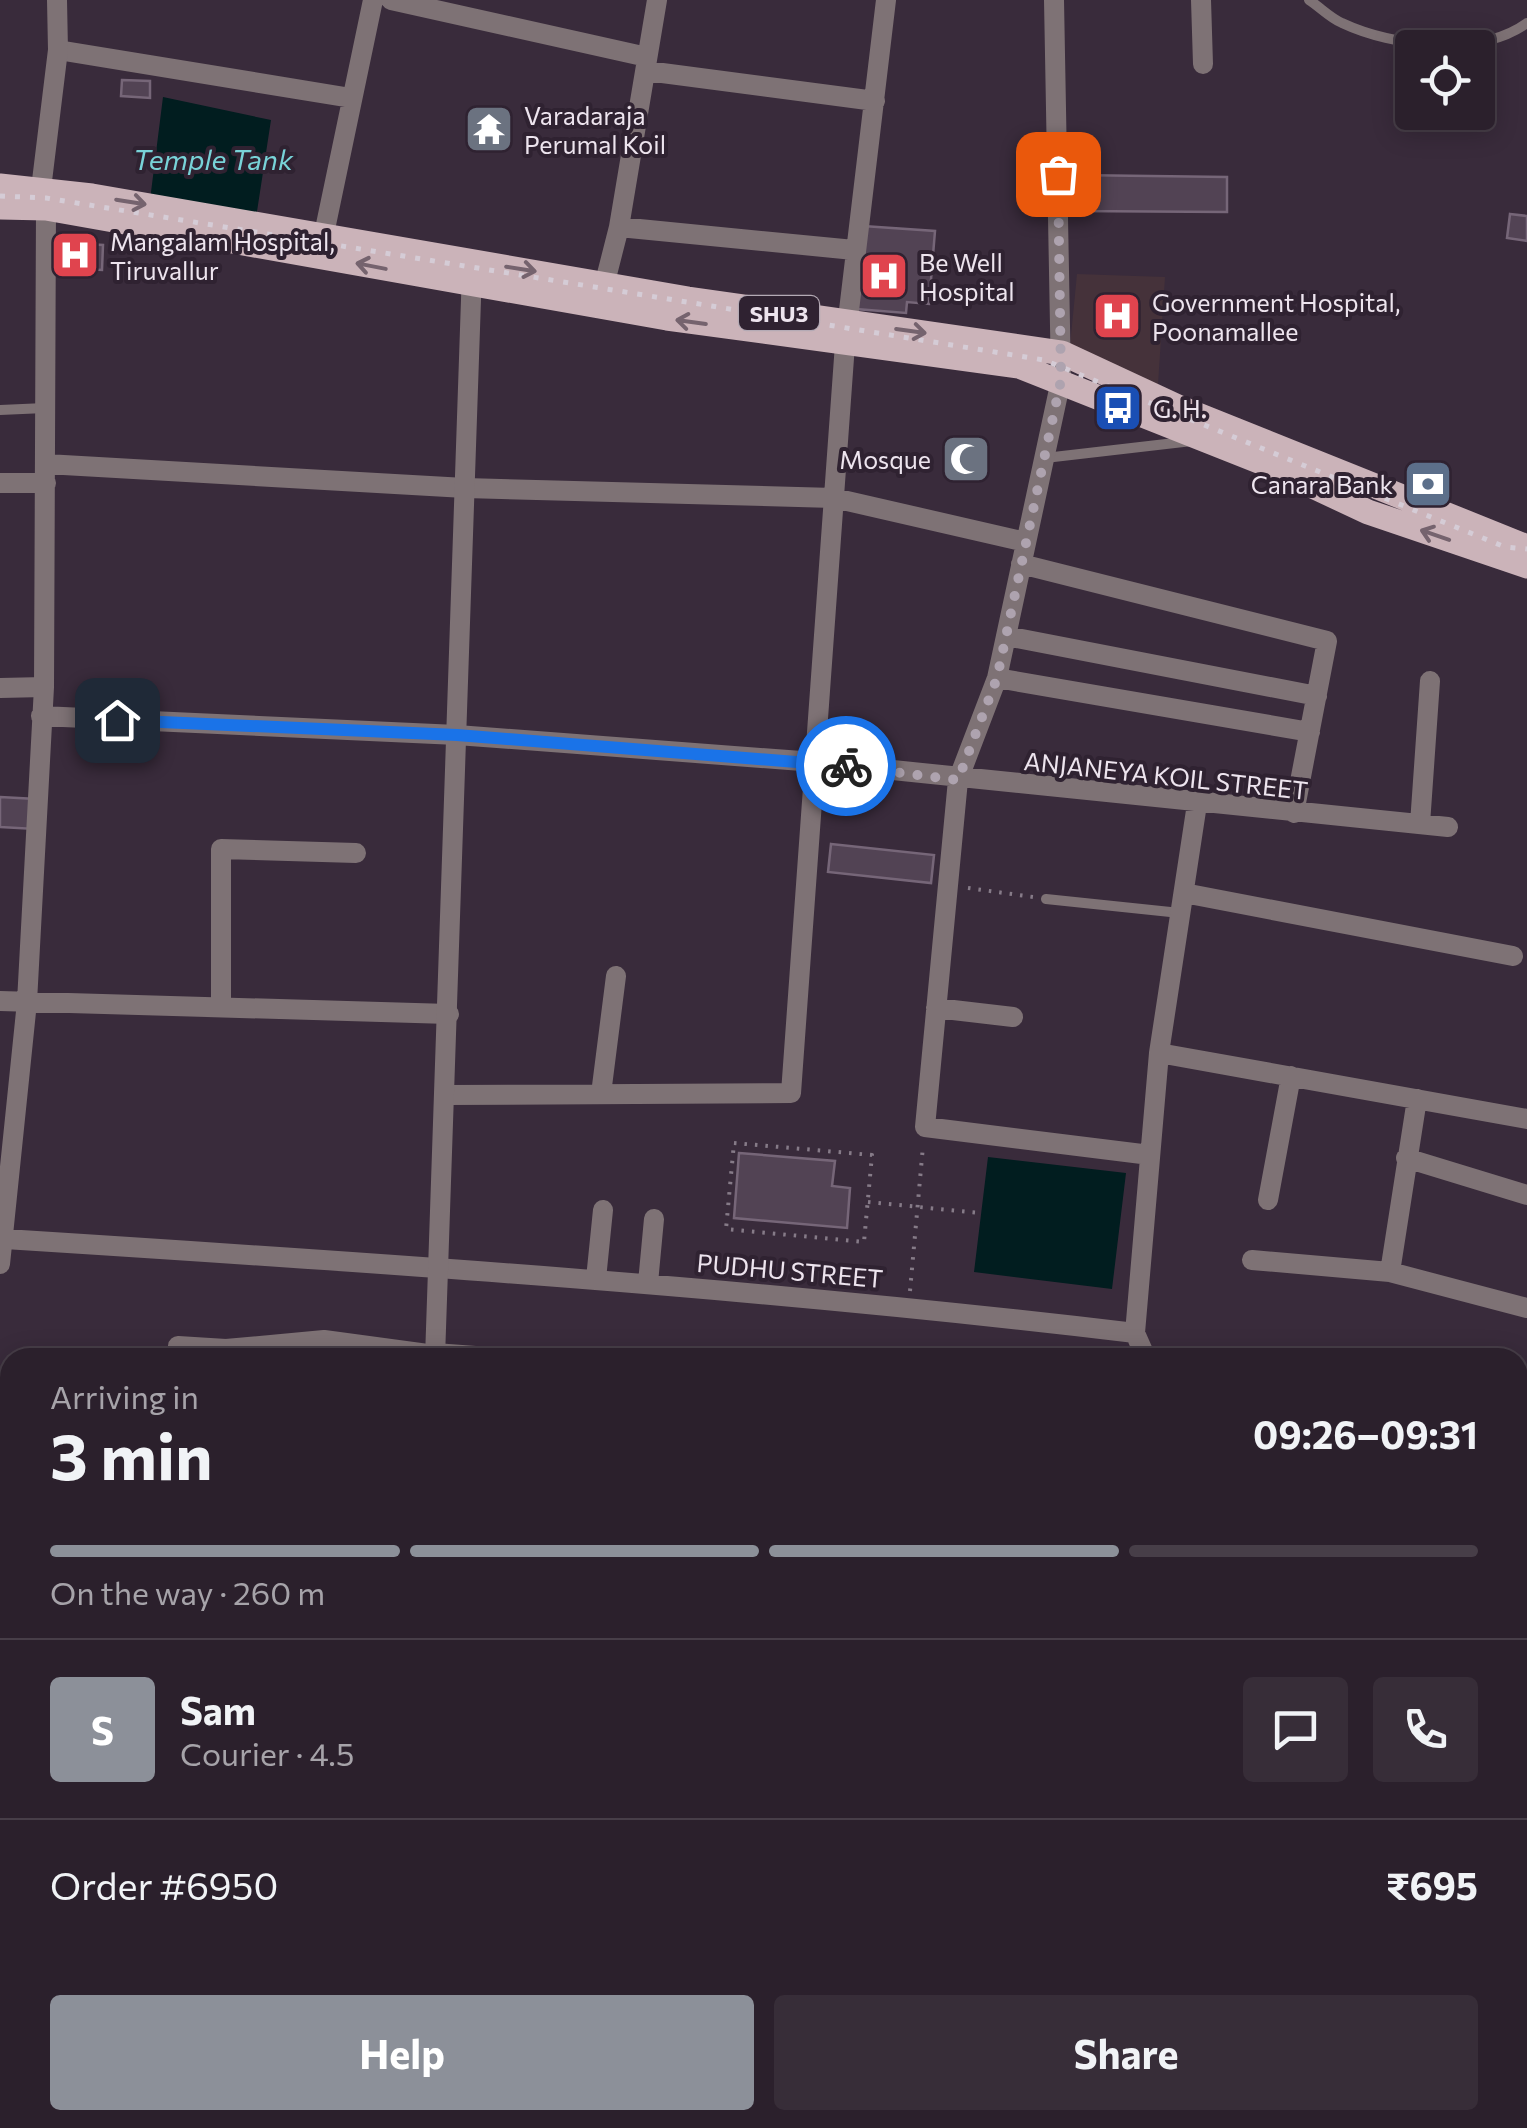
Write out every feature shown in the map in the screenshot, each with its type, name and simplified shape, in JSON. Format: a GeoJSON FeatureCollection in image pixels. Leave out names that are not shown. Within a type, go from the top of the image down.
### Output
{"type":"FeatureCollection","features":[{"type":"Feature","properties":{"kind":"main road","name":"SHU3"},"geometry":{"type":"LineString","coordinates":[[0,186],[44,198],[472,273],[847,333],[1062,352],[1195,414],[1527,547]]}},
{"type":"Feature","properties":{"kind":"main road","name":"SHU3"},"geometry":{"type":"LineString","coordinates":[[0,207],[44,198],[324,234],[472,273],[605,282],[1019,366],[1266,464],[1368,512],[1527,565]]}},
{"type":"Feature","properties":{"kind":"street"},"geometry":{"type":"LineString","coordinates":[[0,1264],[27,1002],[44,687],[44,198],[58,50],[57,0]]}},
{"type":"Feature","properties":{"kind":"street"},"geometry":{"type":"LineString","coordinates":[[324,234],[373,0]]}},
{"type":"Feature","properties":{"kind":"street"},"geometry":{"type":"LineString","coordinates":[[391,0],[647,64],[875,101]]}},
{"type":"Feature","properties":{"kind":"street"},"geometry":{"type":"LineString","coordinates":[[605,282],[619,227],[656,0]]}},
{"type":"Feature","properties":{"kind":"street"},"geometry":{"type":"LineString","coordinates":[[446,1095],[791,1093],[854,250],[886,0]]}},
{"type":"Feature","properties":{"kind":"street"},"geometry":{"type":"LineString","coordinates":[[1054,0],[1061,380],[997,678],[958,780],[925,1127],[1150,1155]]}},
{"type":"Feature","properties":{"kind":"street"},"geometry":{"type":"LineString","coordinates":[[1200,0],[1203,64]]}},
{"type":"Feature","properties":{"kind":"street"},"geometry":{"type":"LineString","coordinates":[[58,50],[351,98]]}},
{"type":"Feature","properties":{"kind":"street"},"geometry":{"type":"LineString","coordinates":[[619,227],[854,250]]}},
{"type":"Feature","properties":{"kind":"street"},"geometry":{"type":"LineString","coordinates":[[435,1348],[472,273]]}},
{"type":"Feature","properties":{"kind":"street"},"geometry":{"type":"LineString","coordinates":[[0,483],[46,473],[834,498],[1026,542]]}},
{"type":"Feature","properties":{"kind":"street"},"geometry":{"type":"LineString","coordinates":[[1021,564],[1327,641],[1294,813]]}},
{"type":"Feature","properties":{"kind":"street"},"geometry":{"type":"LineString","coordinates":[[1006,636],[1317,696]]}},
{"type":"Feature","properties":{"kind":"street"},"geometry":{"type":"LineString","coordinates":[[997,678],[1310,732]]}},
{"type":"Feature","properties":{"kind":"street"},"geometry":{"type":"LineString","coordinates":[[1420,824],[1430,682]]}},
{"type":"Feature","properties":{"kind":"street"},"geometry":{"type":"LineString","coordinates":[[0,688],[44,687]]}},
{"type":"Feature","properties":{"kind":"street","name":"ANJANEYA KOIL STREET"},"geometry":{"type":"LineString","coordinates":[[41,716],[457,735],[815,762],[958,780],[1448,827]]}},
{"type":"Feature","properties":{"kind":"street"},"geometry":{"type":"LineString","coordinates":[[1141,1348],[1134,1333],[1158,1052],[1197,804]]}},
{"type":"Feature","properties":{"kind":"street"},"geometry":{"type":"LineString","coordinates":[[221,1008],[221,848],[356,853]]}},
{"type":"Feature","properties":{"kind":"street"},"geometry":{"type":"LineString","coordinates":[[1182,903],[1513,956]]}},
{"type":"Feature","properties":{"kind":"street"},"geometry":{"type":"LineString","coordinates":[[601,1094],[616,976]]}},
{"type":"Feature","properties":{"kind":"street"},"geometry":{"type":"LineString","coordinates":[[0,1001],[448,1014]]}},
{"type":"Feature","properties":{"kind":"street"},"geometry":{"type":"LineString","coordinates":[[936,1008],[1013,1017]]}},
{"type":"Feature","properties":{"kind":"street"},"geometry":{"type":"LineString","coordinates":[[1158,1052],[1527,1120]]}},
{"type":"Feature","properties":{"kind":"street"},"geometry":{"type":"LineString","coordinates":[[1268,1200],[1290,1076]]}},
{"type":"Feature","properties":{"kind":"street"},"geometry":{"type":"LineString","coordinates":[[1390,1272],[1417,1099]]}},
{"type":"Feature","properties":{"kind":"street"},"geometry":{"type":"LineString","coordinates":[[1406,1158],[1527,1195]]}},
{"type":"Feature","properties":{"kind":"street"},"geometry":{"type":"LineString","coordinates":[[596,1279],[603,1210]]}},
{"type":"Feature","properties":{"kind":"street"},"geometry":{"type":"LineString","coordinates":[[648,1283],[654,1220]]}},
{"type":"Feature","properties":{"kind":"street","name":"PUDHU STREET"},"geometry":{"type":"LineString","coordinates":[[5,1239],[648,1283],[910,1306],[1134,1333]]}},
{"type":"Feature","properties":{"kind":"street"},"geometry":{"type":"LineString","coordinates":[[1252,1260],[1390,1272],[1527,1308]]}},
{"type":"Feature","properties":{"kind":"street"},"geometry":{"type":"LineString","coordinates":[[237,1348],[324,1340],[387,1348]]}},
{"type":"Feature","properties":{"kind":"street"},"geometry":{"type":"LineString","coordinates":[[178,1346],[210,1348]]}},
{"type":"Feature","properties":{"kind":"lane"},"geometry":{"type":"LineString","coordinates":[[1310,0],[1340,23],[1393,38],[1486,42],[1512,34],[1527,23]]}},
{"type":"Feature","properties":{"kind":"lane"},"geometry":{"type":"LineString","coordinates":[[0,410],[46,408]]}},
{"type":"Feature","properties":{"kind":"lane"},"geometry":{"type":"LineString","coordinates":[[1044,458],[1204,440]]}},
{"type":"Feature","properties":{"kind":"lane"},"geometry":{"type":"LineString","coordinates":[[1046,899],[1182,903]]}},
{"type":"Feature","properties":{"kind":"path"},"geometry":{"type":"LineString","coordinates":[[948,886],[1046,899]]}},
{"type":"Feature","properties":{"kind":"path"},"geometry":{"type":"LineString","coordinates":[[912,1270],[925,1127]]}},
{"type":"Feature","properties":{"kind":"path"},"geometry":{"type":"LineString","coordinates":[[734,1143],[872,1155],[868,1202],[864,1242],[726,1229],[734,1143]]}},
{"type":"Feature","properties":{"kind":"path"},"geometry":{"type":"LineString","coordinates":[[868,1202],[980,1213]]}},
{"type":"Feature","properties":{"kind":"shaded area","name":"Government Hospital, Poonamallee"},"geometry":{"type":"Polygon","coordinates":[[[1077,274],[1165,277],[1157,400],[1069,356],[1077,274]]]}},
{"type":"Feature","properties":{"kind":"water","name":"Temple Tank"},"geometry":{"type":"Polygon","coordinates":[[[163,97],[271,120],[256,218],[150,200],[163,97]]]}},
{"type":"Feature","properties":{"kind":"water"},"geometry":{"type":"Polygon","coordinates":[[[988,1157],[1126,1173],[1112,1289],[974,1272],[988,1157]]]}},
{"type":"Feature","properties":{"kind":"building"},"geometry":{"type":"Polygon","coordinates":[[[122,80],[150,81],[150,98],[121,96],[122,80]]]}},
{"type":"Feature","properties":{"kind":"building"},"geometry":{"type":"Polygon","coordinates":[[[1073,175],[1227,177],[1227,212],[1073,211],[1073,175]]]}},
{"type":"Feature","properties":{"kind":"building"},"geometry":{"type":"Polygon","coordinates":[[[1510,214],[1527,216],[1527,241],[1507,238],[1510,214]]]}},
{"type":"Feature","properties":{"kind":"building"},"geometry":{"type":"Polygon","coordinates":[[[863,226],[935,231],[929,304],[907,302],[906,313],[856,309],[863,226]]]}},
{"type":"Feature","properties":{"kind":"building"},"geometry":{"type":"Polygon","coordinates":[[[47,242],[103,245],[102,270],[46,267],[47,242]]]}},
{"type":"Feature","properties":{"kind":"building"},"geometry":{"type":"Polygon","coordinates":[[[0,797],[36,799],[35,829],[0,827],[0,797]]]}},
{"type":"Feature","properties":{"kind":"building"},"geometry":{"type":"Polygon","coordinates":[[[831,844],[934,855],[931,883],[828,872],[831,844]]]}},
{"type":"Feature","properties":{"kind":"building"},"geometry":{"type":"Polygon","coordinates":[[[739,1153],[835,1161],[832,1186],[850,1188],[847,1228],[734,1218],[739,1153]]]}},
{"type":"Feature","properties":{"kind":"railway"},"geometry":{"type":"LineString","coordinates":[[0,196],[46,198],[1044,360],[1505,547],[1527,549]]}},
{"type":"Feature","properties":{"kind":"way so far"},"geometry":{"type":"LineString","coordinates":[[846,766],[958,780],[997,678],[1061,380],[1058,174]]}},
{"type":"Feature","properties":{"kind":"place","name":"Varadaraja Perumal Koil"},"geometry":{"type":"Point","coordinates":[489,129]}},
{"type":"Feature","properties":{"kind":"place","name":"Mangalam Hospital, Tiruvallur"},"geometry":{"type":"Point","coordinates":[75,255]}},
{"type":"Feature","properties":{"kind":"place","name":"Be Well Hospital"},"geometry":{"type":"Point","coordinates":[884,276]}},
{"type":"Feature","properties":{"kind":"place","name":"Government Hospital, Poonamallee"},"geometry":{"type":"Point","coordinates":[1117,316]}},
{"type":"Feature","properties":{"kind":"place","name":"G. H."},"geometry":{"type":"Point","coordinates":[1118,408]}},
{"type":"Feature","properties":{"kind":"place","name":"Mosque"},"geometry":{"type":"Point","coordinates":[966,459]}},
{"type":"Feature","properties":{"kind":"place","name":"Canara Bank"},"geometry":{"type":"Point","coordinates":[1428,484]}},
{"type":"Feature","properties":{"kind":"route"},"geometry":{"type":"LineString","coordinates":[[117,720],[457,735],[846,766]]}}]}
